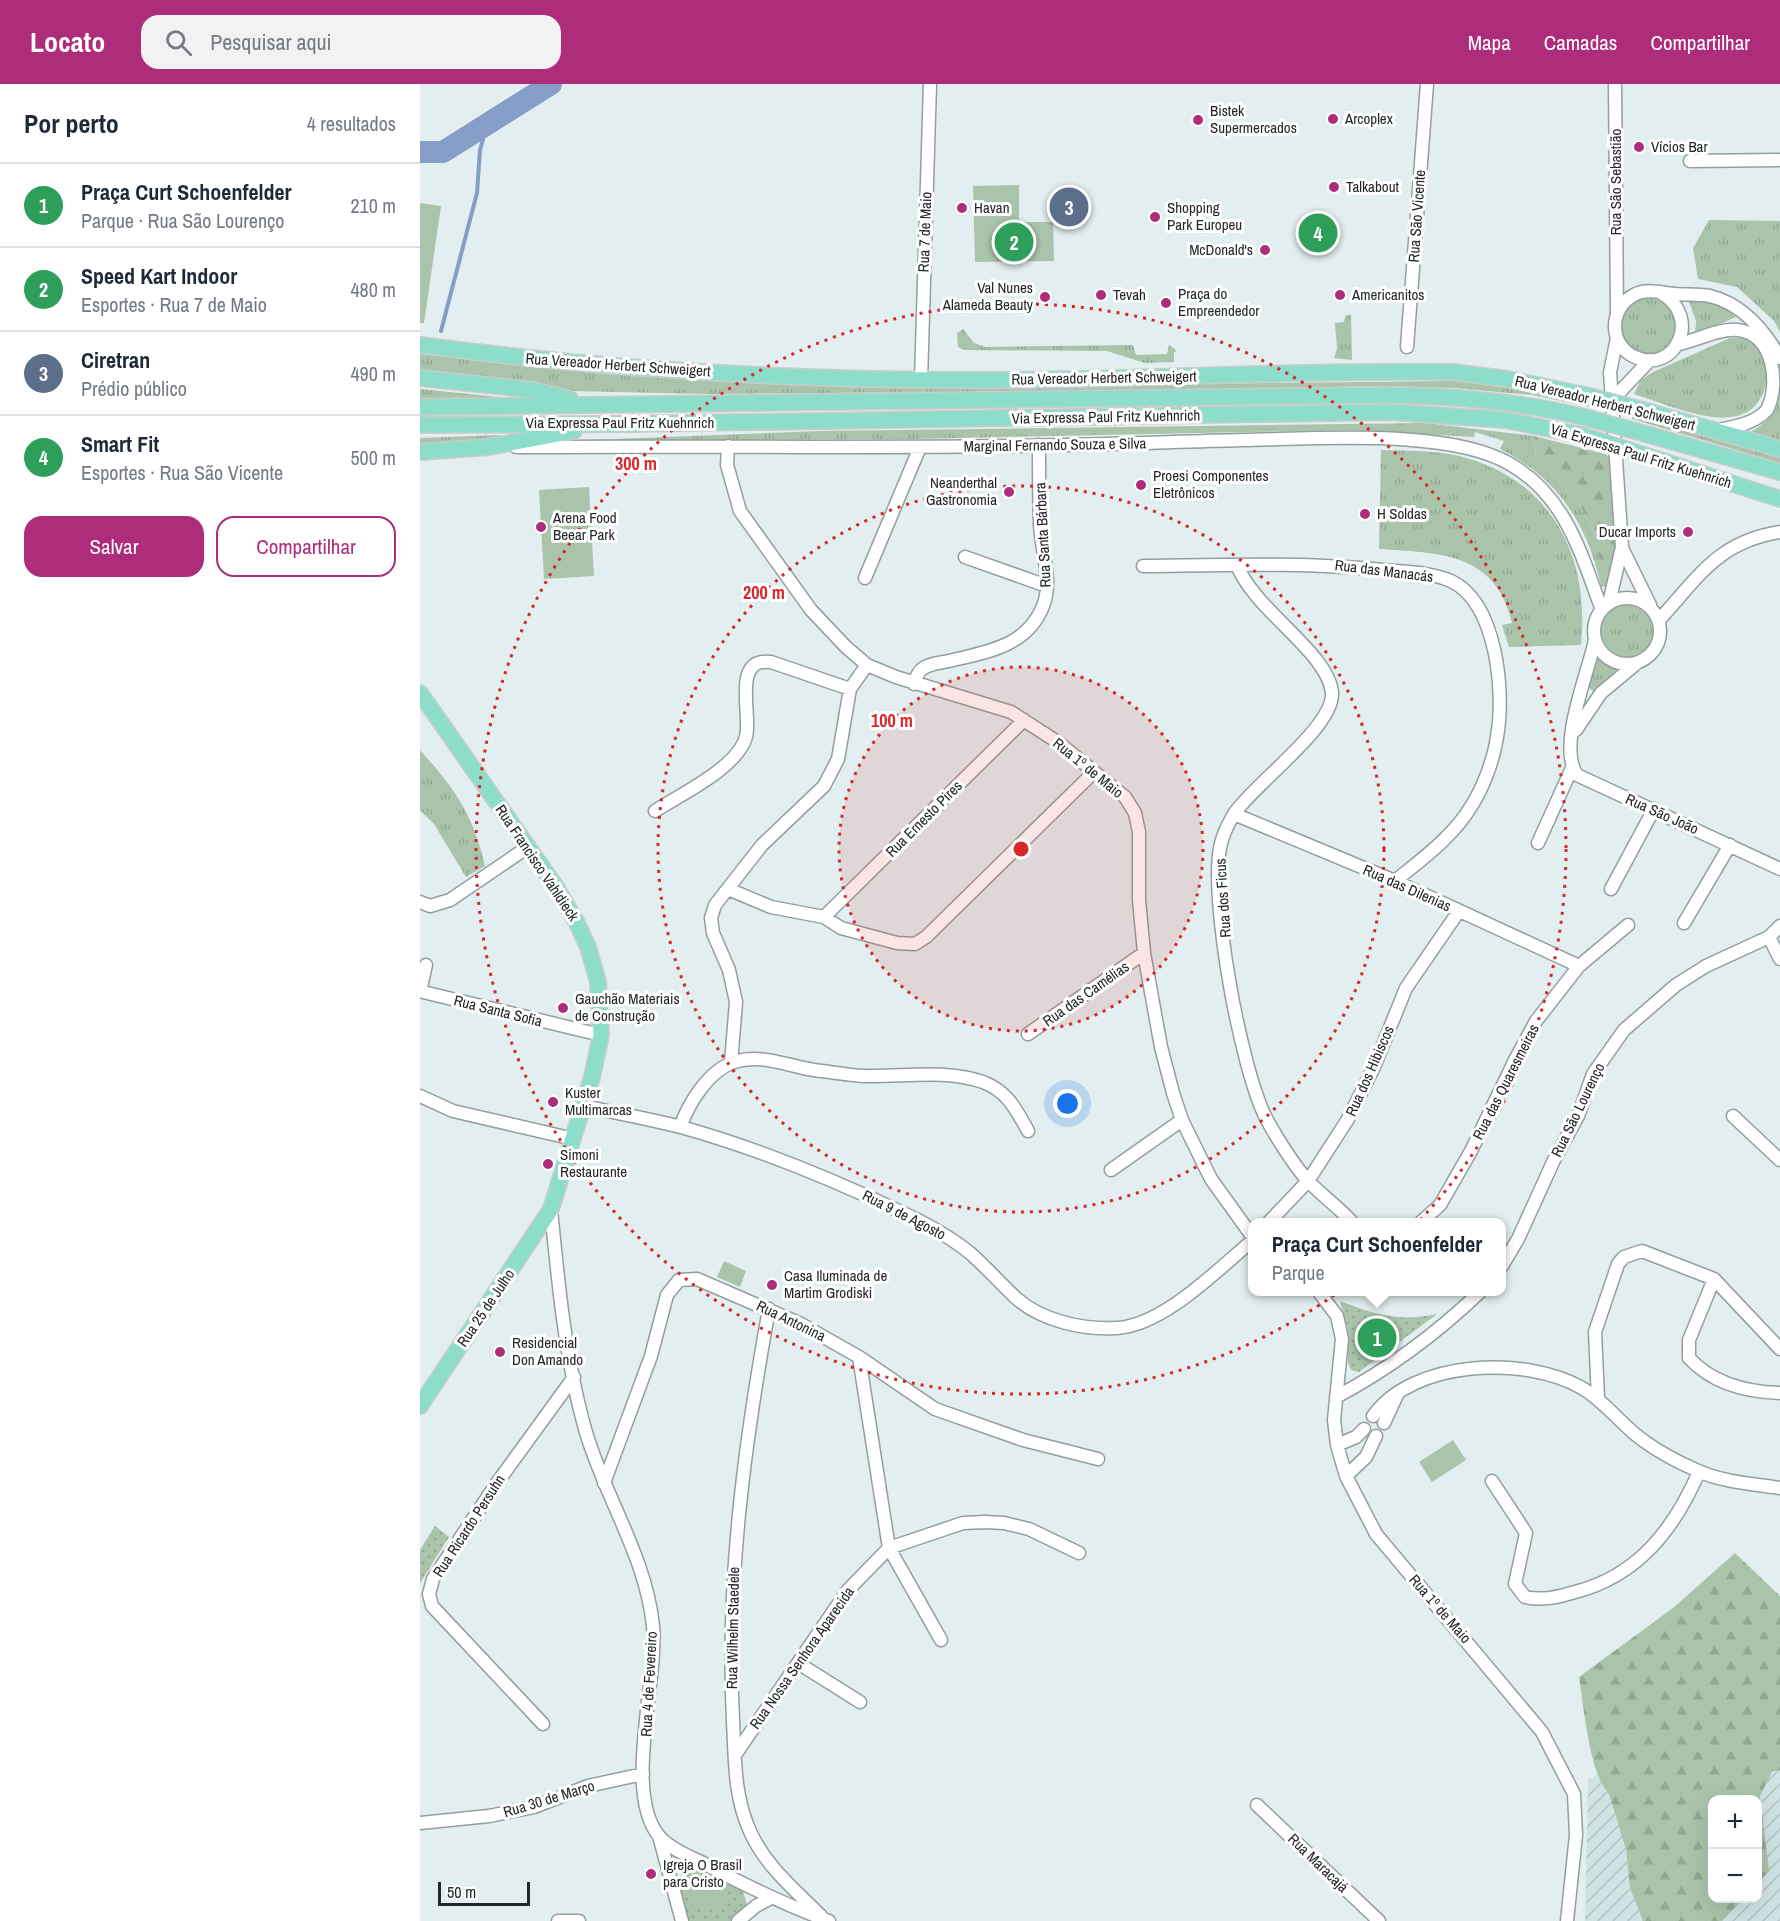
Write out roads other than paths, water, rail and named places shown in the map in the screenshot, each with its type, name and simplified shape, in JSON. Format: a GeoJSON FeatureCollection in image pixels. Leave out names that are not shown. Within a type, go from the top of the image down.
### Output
{"type":"FeatureCollection","features":[{"type":"Feature","properties":{"kind":"main road","name":"Rua Vereador Herbert Schweigert"},"geometry":{"type":"LineString","coordinates":[[420,345],[533,360],[606,366],[921,380],[1442,372],[1498,378],[1589,396],[1780,449]]}},
{"type":"Feature","properties":{"kind":"main road"},"geometry":{"type":"LineString","coordinates":[[420,378],[533,390],[557,394],[579,403]]}},
{"type":"Feature","properties":{"kind":"main road","name":"Via Expressa Paul Fritz Kuehnrich"},"geometry":{"type":"LineString","coordinates":[[420,407],[579,403],[1452,396],[1506,401],[1584,417],[1780,472]]}},
{"type":"Feature","properties":{"kind":"main road","name":"Via Expressa Paul Fritz Kuehnrich"},"geometry":{"type":"LineString","coordinates":[[420,425],[1391,412],[1505,420],[1581,435],[1780,499]]}},
{"type":"Feature","properties":{"kind":"main road"},"geometry":{"type":"LineString","coordinates":[[488,447],[547,435],[627,424]]}},
{"type":"Feature","properties":{"kind":"main road","name":"Marginal Fernando Souza e Silva"},"geometry":{"type":"LineString","coordinates":[[420,452],[488,447]]}},
{"type":"Feature","properties":{"kind":"main road","name":"Rua Francisco Vahldieck"},"geometry":{"type":"LineString","coordinates":[[420,693],[424,705],[556,887],[588,946],[598,982],[601,1035],[584,1106],[551,1209]]}},
{"type":"Feature","properties":{"kind":"main road","name":"Rua 25 de Julho"},"geometry":{"type":"LineString","coordinates":[[420,1406],[551,1209]]}},
{"type":"Feature","properties":{"kind":"street","name":"Rua 7 de Maio"},"geometry":{"type":"LineString","coordinates":[[921,380],[930,84]]}},
{"type":"Feature","properties":{"kind":"street","name":"Rua São Vicente"},"geometry":{"type":"LineString","coordinates":[[1407,347],[1427,84]]}},
{"type":"Feature","properties":{"kind":"street","name":"Rua São Sebastião"},"geometry":{"type":"LineString","coordinates":[[1615,84],[1617,313]]}},
{"type":"Feature","properties":{"kind":"street"},"geometry":{"type":"LineString","coordinates":[[1690,161],[1780,160]]}},
{"type":"Feature","properties":{"kind":"street"},"geometry":{"type":"LineString","coordinates":[[1615,281],[1624,290],[1635,294]]}},
{"type":"Feature","properties":{"kind":"street"},"geometry":{"type":"LineString","coordinates":[[1661,293],[1677,306],[1681,315],[1681,336],[1676,345],[1660,358],[1650,360],[1627,352],[1617,338],[1614,328],[1617,313],[1624,301],[1643,291],[1711,297],[1727,302],[1756,324],[1780,358]]}},
{"type":"Feature","properties":{"kind":"street"},"geometry":{"type":"LineString","coordinates":[[1676,345],[1739,330],[1752,334],[1764,344],[1773,357],[1778,375],[1776,393],[1767,410],[1745,424],[1716,430]]}},
{"type":"Feature","properties":{"kind":"street"},"geometry":{"type":"LineString","coordinates":[[1538,843],[1572,768],[1570,740],[1595,640],[1596,619],[1605,607],[1622,547],[1610,372],[1617,338]]}},
{"type":"Feature","properties":{"kind":"street"},"geometry":{"type":"LineString","coordinates":[[1613,399],[1650,360]]}},
{"type":"Feature","properties":{"kind":"street","name":"Marginal Fernando Souza e Silva"},"geometry":{"type":"LineString","coordinates":[[488,447],[920,447],[1330,439],[1436,442],[1477,450],[1509,463],[1532,478],[1551,497],[1576,539],[1605,607]]}},
{"type":"Feature","properties":{"kind":"street","name":"Rua Santa Bárbara"},"geometry":{"type":"LineString","coordinates":[[914,684],[916,675],[928,665],[978,656],[999,649],[1023,636],[1037,621],[1044,604],[1047,586],[1040,525],[1039,445]]}},
{"type":"Feature","properties":{"kind":"street","name":"Rua 1º de Maio"},"geometry":{"type":"LineString","coordinates":[[728,446],[727,465],[740,511],[827,628],[867,665],[914,684],[997,708],[1024,720],[1125,797],[1135,813],[1139,832],[1139,900],[1144,953],[1161,1047],[1182,1120],[1211,1179],[1248,1230]]}},
{"type":"Feature","properties":{"kind":"street"},"geometry":{"type":"LineString","coordinates":[[865,578],[920,447]]}},
{"type":"Feature","properties":{"kind":"street"},"geometry":{"type":"LineString","coordinates":[[1659,621],[1689,584],[1725,551],[1763,535],[1780,532]]}},
{"type":"Feature","properties":{"kind":"street"},"geometry":{"type":"LineString","coordinates":[[1595,640],[1604,656],[1620,664],[1645,660],[1657,646],[1659,621],[1622,547]]}},
{"type":"Feature","properties":{"kind":"street"},"geometry":{"type":"LineString","coordinates":[[965,557],[1047,586]]}},
{"type":"Feature","properties":{"kind":"street","name":"Rua dos Ficus"},"geometry":{"type":"LineString","coordinates":[[1237,564],[1250,591],[1317,660],[1329,677],[1332,695],[1327,713],[1318,727],[1234,814],[1220,848],[1218,871],[1220,908],[1235,1009],[1251,1075],[1266,1118],[1308,1181]]}},
{"type":"Feature","properties":{"kind":"street","name":"Rua das Manacás"},"geometry":{"type":"LineString","coordinates":[[1143,566],[1317,564],[1423,574],[1449,580],[1468,592],[1482,612],[1492,642],[1499,683],[1497,738],[1473,805],[1449,834],[1395,881]]}},
{"type":"Feature","properties":{"kind":"street"},"geometry":{"type":"LineString","coordinates":[[1605,607],[1627,598],[1644,603],[1652,609]]}},
{"type":"Feature","properties":{"kind":"street"},"geometry":{"type":"LineString","coordinates":[[655,811],[725,766],[738,754],[746,738],[748,720],[745,689],[747,676],[752,666],[761,661],[771,662],[850,688]]}},
{"type":"Feature","properties":{"kind":"street"},"geometry":{"type":"LineString","coordinates":[[1570,740],[1601,693],[1637,663]]}},
{"type":"Feature","properties":{"kind":"street"},"geometry":{"type":"LineString","coordinates":[[731,1063],[735,1022],[734,985],[713,933],[711,918],[715,905],[762,845],[824,786],[838,759],[850,688],[867,665]]}},
{"type":"Feature","properties":{"kind":"street","name":"Rua Ernesto Pires"},"geometry":{"type":"LineString","coordinates":[[825,917],[1024,720]]}},
{"type":"Feature","properties":{"kind":"street","name":"Rua São João"},"geometry":{"type":"LineString","coordinates":[[1572,768],[1585,782],[1654,809],[1780,869]]}},
{"type":"Feature","properties":{"kind":"street"},"geometry":{"type":"LineString","coordinates":[[728,889],[771,907],[825,917],[841,928],[897,943],[920,941],[1094,772]]}},
{"type":"Feature","properties":{"kind":"street"},"geometry":{"type":"LineString","coordinates":[[1611,889],[1654,809]]}},
{"type":"Feature","properties":{"kind":"street","name":"Rua das Dilenias"},"geometry":{"type":"LineString","coordinates":[[1234,814],[1395,881],[1579,966]]}},
{"type":"Feature","properties":{"kind":"street"},"geometry":{"type":"LineString","coordinates":[[1684,923],[1730,844]]}},
{"type":"Feature","properties":{"kind":"street"},"geometry":{"type":"LineString","coordinates":[[420,902],[430,906],[450,900],[528,847]]}},
{"type":"Feature","properties":{"kind":"street","name":"Rua dos Hibiscos"},"geometry":{"type":"LineString","coordinates":[[1273,1218],[1308,1181],[1348,1119],[1374,1068],[1406,988],[1459,911]]}},
{"type":"Feature","properties":{"kind":"street","name":"Rua das Quaresmeiras"},"geometry":{"type":"LineString","coordinates":[[1425,1218],[1440,1205],[1472,1151],[1536,1021],[1579,966],[1628,925]]}},
{"type":"Feature","properties":{"kind":"street","name":"Rua São Lourenço"},"geometry":{"type":"LineString","coordinates":[[1506,1259],[1578,1116],[1593,1074],[1624,1030],[1676,985],[1706,966],[1769,937],[1780,926]]}},
{"type":"Feature","properties":{"kind":"street"},"geometry":{"type":"LineString","coordinates":[[1769,937],[1780,959]]}},
{"type":"Feature","properties":{"kind":"street","name":"Rua das Camélias"},"geometry":{"type":"LineString","coordinates":[[1028,1034],[1144,953]]}},
{"type":"Feature","properties":{"kind":"street","name":"Rua Santa Sofia"},"geometry":{"type":"LineString","coordinates":[[426,966],[421,987],[423,992],[601,1035]]}},
{"type":"Feature","properties":{"kind":"street"},"geometry":{"type":"LineString","coordinates":[[680,1127],[693,1097],[731,1063],[761,1059],[839,1074],[865,1076],[930,1074],[982,1082],[1002,1091],[1013,1104],[1028,1131]]}},
{"type":"Feature","properties":{"kind":"street"},"geometry":{"type":"LineString","coordinates":[[420,1096],[453,1111],[574,1139]]}},
{"type":"Feature","properties":{"kind":"street","name":"Rua 9 de Agosto"},"geometry":{"type":"LineString","coordinates":[[584,1106],[680,1127],[753,1150],[902,1212],[943,1233],[970,1254],[1017,1299],[1043,1315],[1081,1327],[1119,1328],[1150,1320],[1248,1244]]}},
{"type":"Feature","properties":{"kind":"street"},"geometry":{"type":"LineString","coordinates":[[1732,1116],[1780,1160]]}},
{"type":"Feature","properties":{"kind":"street"},"geometry":{"type":"LineString","coordinates":[[1111,1170],[1182,1120]]}},
{"type":"Feature","properties":{"kind":"street"},"geometry":{"type":"LineString","coordinates":[[1308,1181],[1348,1218]]}},
{"type":"Feature","properties":{"kind":"street","name":"Rua 4 de Fevereiro"},"geometry":{"type":"LineString","coordinates":[[551,1209],[561,1306],[585,1429],[604,1483],[637,1558],[647,1592],[653,1628],[643,1774],[648,1811],[659,1836],[682,1921]]}},
{"type":"Feature","properties":{"kind":"street"},"geometry":{"type":"LineString","coordinates":[[1598,1399],[1595,1332],[1618,1264],[1624,1257],[1642,1251],[1714,1279],[1780,1349]]}},
{"type":"Feature","properties":{"kind":"street","name":"Rua Antonina"},"geometry":{"type":"LineString","coordinates":[[604,1483],[651,1356],[667,1295],[679,1280],[697,1279],[769,1310],[859,1357],[935,1409],[1023,1440],[1098,1459]]}},
{"type":"Feature","properties":{"kind":"street"},"geometry":{"type":"LineString","coordinates":[[1714,1279],[1689,1340],[1689,1358],[1722,1382],[1764,1393],[1780,1394]]}},
{"type":"Feature","properties":{"kind":"street","name":"Rua 1º de Maio"},"geometry":{"type":"LineString","coordinates":[[1322,1296],[1337,1316],[1342,1339],[1341,1370],[1334,1420],[1337,1445],[1346,1476],[1376,1534],[1504,1683],[1542,1732],[1574,1794],[1575,1825],[1568,1921]]}},
{"type":"Feature","properties":{"kind":"street"},"geometry":{"type":"LineString","coordinates":[[1336,1396],[1381,1371],[1458,1313],[1476,1296]]}},
{"type":"Feature","properties":{"kind":"street","name":"Rua Wilhelm Staedele"},"geometry":{"type":"LineString","coordinates":[[769,1310],[748,1427],[736,1539],[730,1640],[739,1799],[748,1828],[759,1851],[782,1880],[827,1920]]}},
{"type":"Feature","properties":{"kind":"street"},"geometry":{"type":"LineString","coordinates":[[859,1357],[890,1548],[941,1640]]}},
{"type":"Feature","properties":{"kind":"street"},"geometry":{"type":"LineString","coordinates":[[1378,1420],[1399,1392],[1420,1381],[1454,1371],[1487,1367],[1521,1369],[1581,1388],[1598,1399],[1643,1441],[1699,1472],[1743,1483],[1780,1488]]}},
{"type":"Feature","properties":{"kind":"street","name":"Rua Ricardo Persuhn"},"geometry":{"type":"LineString","coordinates":[[543,1724],[432,1606],[429,1594],[433,1580],[497,1483],[574,1377]]}},
{"type":"Feature","properties":{"kind":"street"},"geometry":{"type":"LineString","coordinates":[[1337,1445],[1356,1437],[1364,1429]]}},
{"type":"Feature","properties":{"kind":"street"},"geometry":{"type":"LineString","coordinates":[[1346,1476],[1366,1457],[1376,1436]]}},
{"type":"Feature","properties":{"kind":"street"},"geometry":{"type":"LineString","coordinates":[[1492,1480],[1526,1533],[1515,1584],[1519,1593],[1538,1600],[1586,1590],[1638,1562],[1657,1544],[1674,1520],[1699,1472]]}},
{"type":"Feature","properties":{"kind":"street"},"geometry":{"type":"LineString","coordinates":[[890,1548],[963,1523],[985,1522],[1004,1523],[1029,1529],[1079,1553]]}},
{"type":"Feature","properties":{"kind":"street","name":"Rua Nossa Senhora Aparecida"},"geometry":{"type":"LineString","coordinates":[[735,1755],[848,1590],[890,1548]]}},
{"type":"Feature","properties":{"kind":"street"},"geometry":{"type":"LineString","coordinates":[[798,1663],[860,1702]]}},
{"type":"Feature","properties":{"kind":"street","name":"Rua 30 de Março"},"geometry":{"type":"LineString","coordinates":[[422,1821],[489,1816],[534,1807],[588,1786],[643,1774]]}},
{"type":"Feature","properties":{"kind":"street","name":"Rua Maracajá"},"geometry":{"type":"LineString","coordinates":[[1257,1804],[1379,1921]]}},
{"type":"Feature","properties":{"kind":"street"},"geometry":{"type":"LineString","coordinates":[[659,1836],[680,1852],[771,1898],[827,1920]]}},
{"type":"Feature","properties":{"kind":"street"},"geometry":{"type":"LineString","coordinates":[[738,1921],[756,1906],[771,1898]]}},
{"type":"Feature","properties":{"kind":"street"},"geometry":{"type":"LineString","coordinates":[[558,1921],[579,1921]]}},
{"type":"Feature","properties":{"kind":"waterway"},"geometry":{"type":"LineString","coordinates":[[420,152],[443,152],[551,84]]}},
{"type":"Feature","properties":{"kind":"waterway"},"geometry":{"type":"LineString","coordinates":[[441,331],[477,193],[480,150],[488,122]]}},
{"type":"Feature","properties":{"kind":"place","name":"Arcoplex"},"geometry":{"type":"Point","coordinates":[1333,119]}},
{"type":"Feature","properties":{"kind":"place","name":"Bistek Supermercados"},"geometry":{"type":"Point","coordinates":[1198,120]}},
{"type":"Feature","properties":{"kind":"place","name":"Vícios Bar"},"geometry":{"type":"Point","coordinates":[1639,147]}},
{"type":"Feature","properties":{"kind":"place","name":"Talkabout"},"geometry":{"type":"Point","coordinates":[1334,187]}},
{"type":"Feature","properties":{"kind":"place","name":"Ciretran"},"geometry":{"type":"Point","coordinates":[1069,207]}},
{"type":"Feature","properties":{"kind":"place","name":"Havan"},"geometry":{"type":"Point","coordinates":[962,208]}},
{"type":"Feature","properties":{"kind":"place","name":"Shopping Park Europeu"},"geometry":{"type":"Point","coordinates":[1155,217]}},
{"type":"Feature","properties":{"kind":"place","name":"Smart Fit"},"geometry":{"type":"Point","coordinates":[1318,233]}},
{"type":"Feature","properties":{"kind":"place","name":"Speed Kart Indoor"},"geometry":{"type":"Point","coordinates":[1014,242]}},
{"type":"Feature","properties":{"kind":"place","name":"McDonald's"},"geometry":{"type":"Point","coordinates":[1265,250]}},
{"type":"Feature","properties":{"kind":"place","name":"Tevah"},"geometry":{"type":"Point","coordinates":[1101,295]}},
{"type":"Feature","properties":{"kind":"place","name":"Americanitos"},"geometry":{"type":"Point","coordinates":[1340,295]}},
{"type":"Feature","properties":{"kind":"place","name":"Val Nunes Alameda Beauty"},"geometry":{"type":"Point","coordinates":[1045,297]}},
{"type":"Feature","properties":{"kind":"place","name":"Praça do Empreendedor"},"geometry":{"type":"Point","coordinates":[1166,303]}},
{"type":"Feature","properties":{"kind":"place","name":"Proesi Componentes Eletrônicos"},"geometry":{"type":"Point","coordinates":[1141,485]}},
{"type":"Feature","properties":{"kind":"place","name":"Neanderthal Gastronomia"},"geometry":{"type":"Point","coordinates":[1009,492]}},
{"type":"Feature","properties":{"kind":"place","name":"H Soldas"},"geometry":{"type":"Point","coordinates":[1365,514]}},
{"type":"Feature","properties":{"kind":"place","name":"Arena Food Beear Park"},"geometry":{"type":"Point","coordinates":[541,527]}},
{"type":"Feature","properties":{"kind":"place","name":"Ducar Imports"},"geometry":{"type":"Point","coordinates":[1688,532]}},
{"type":"Feature","properties":{"kind":"place","name":"Gauchão Materiais de Construção"},"geometry":{"type":"Point","coordinates":[563,1008]}},
{"type":"Feature","properties":{"kind":"place","name":"Kuster Multimarcas"},"geometry":{"type":"Point","coordinates":[553,1102]}},
{"type":"Feature","properties":{"kind":"place","name":"Simoni Restaurante"},"geometry":{"type":"Point","coordinates":[548,1164]}},
{"type":"Feature","properties":{"kind":"place","name":"Casa Iluminada de Martim Grodiski"},"geometry":{"type":"Point","coordinates":[772,1285]}},
{"type":"Feature","properties":{"kind":"place","name":"Praça Curt Schoenfelder"},"geometry":{"type":"Point","coordinates":[1377,1338]}},
{"type":"Feature","properties":{"kind":"place","name":"Residencial Don Amando"},"geometry":{"type":"Point","coordinates":[500,1352]}},
{"type":"Feature","properties":{"kind":"place","name":"Igreja O Brasil para Cristo"},"geometry":{"type":"Point","coordinates":[651,1874]}}]}
